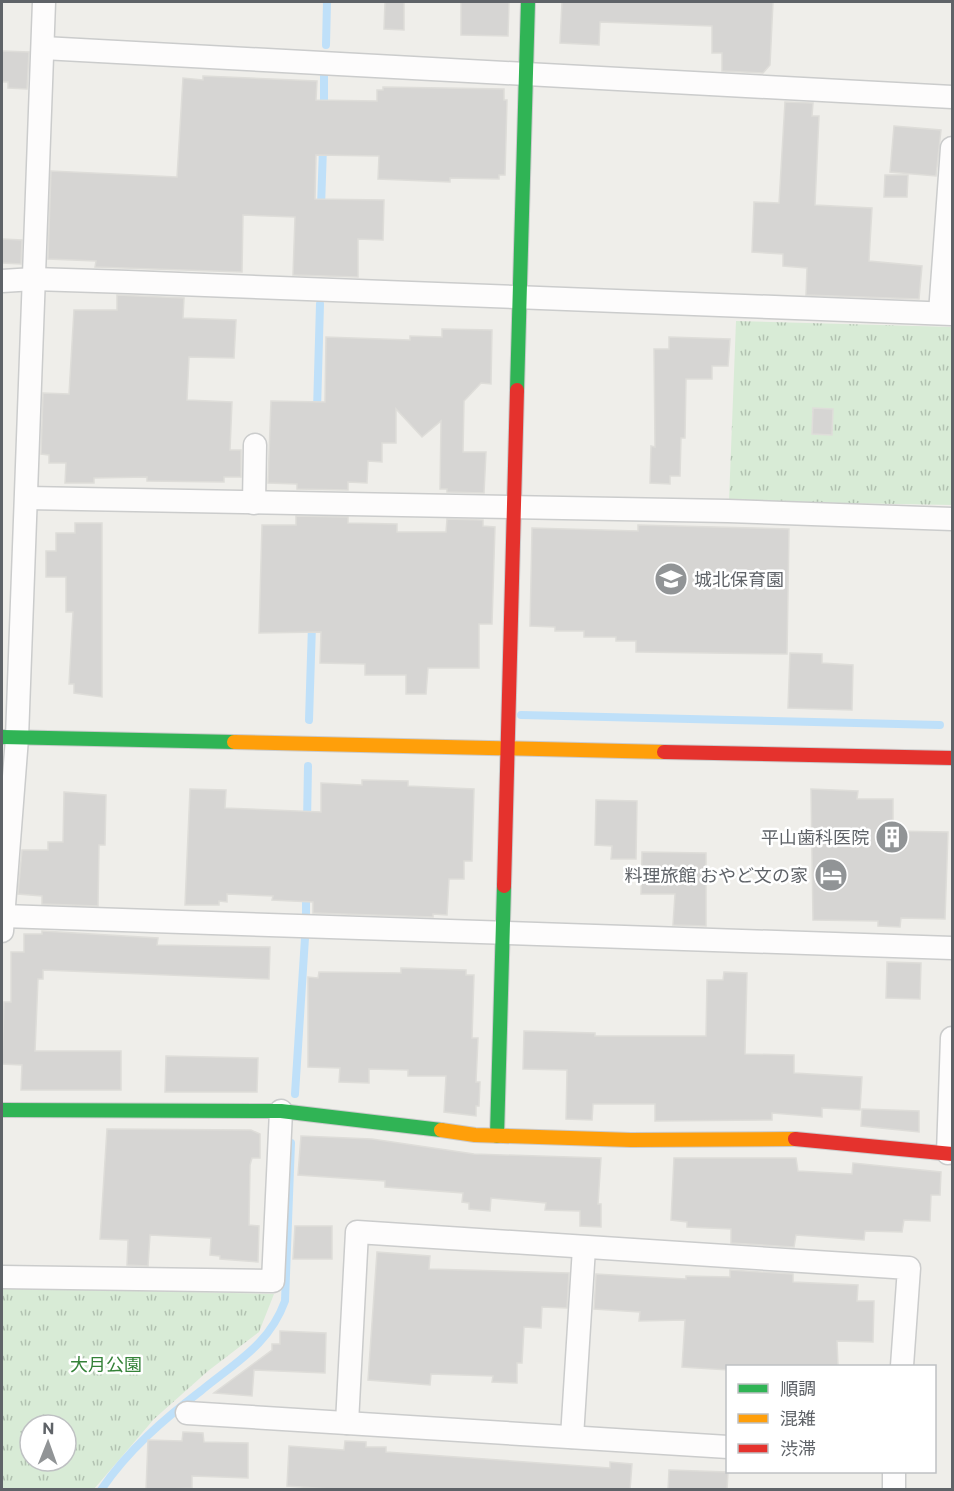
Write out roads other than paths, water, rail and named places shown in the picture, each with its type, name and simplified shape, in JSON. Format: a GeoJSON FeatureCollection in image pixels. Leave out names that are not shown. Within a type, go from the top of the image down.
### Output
{"type":"FeatureCollection","features":[{"type":"Feature","properties":{"kind":"street"},"geometry":{"type":"LineString","coordinates":[[44,2],[27,498],[9,738],[2,923],[952,948]]}},
{"type":"Feature","properties":{"kind":"street"},"geometry":{"type":"LineString","coordinates":[[497,1136],[528,2]]}},
{"type":"Feature","properties":{"kind":"street"},"geometry":{"type":"LineString","coordinates":[[43,48],[952,97]]}},
{"type":"Feature","properties":{"kind":"street"},"geometry":{"type":"LineString","coordinates":[[2,281],[34,279],[946,313],[952,148]]}},
{"type":"Feature","properties":{"kind":"street"},"geometry":{"type":"LineString","coordinates":[[254,503],[255,445]]}},
{"type":"Feature","properties":{"kind":"street"},"geometry":{"type":"LineString","coordinates":[[27,498],[728,511],[952,519]]}},
{"type":"Feature","properties":{"kind":"street"},"geometry":{"type":"LineString","coordinates":[[9,738],[507,746],[952,758]]}},
{"type":"Feature","properties":{"kind":"street"},"geometry":{"type":"LineString","coordinates":[[2,1110],[281,1112],[497,1136],[631,1140],[797,1139],[950,1154],[952,1038]]}},
{"type":"Feature","properties":{"kind":"street"},"geometry":{"type":"LineString","coordinates":[[2,1277],[273,1281],[281,1112]]}},
{"type":"Feature","properties":{"kind":"street"},"geometry":{"type":"LineString","coordinates":[[347,1423],[357,1232],[909,1268],[902,1365]]}},
{"type":"Feature","properties":{"kind":"street"},"geometry":{"type":"LineString","coordinates":[[572,1437],[584,1248]]}},
{"type":"Feature","properties":{"kind":"street"},"geometry":{"type":"LineString","coordinates":[[188,1413],[726,1447]]}},
{"type":"Feature","properties":{"kind":"street"},"geometry":{"type":"LineString","coordinates":[[894,1473],[894,1490]]}},
{"type":"Feature","properties":{"kind":"waterway"},"geometry":{"type":"LineString","coordinates":[[326,45],[327,2]]}},
{"type":"Feature","properties":{"kind":"waterway"},"geometry":{"type":"LineString","coordinates":[[324,74],[324,108]]}},
{"type":"Feature","properties":{"kind":"waterway"},"geometry":{"type":"LineString","coordinates":[[321,207],[323,147]]}},
{"type":"Feature","properties":{"kind":"waterway"},"geometry":{"type":"LineString","coordinates":[[317,410],[320,304]]}},
{"type":"Feature","properties":{"kind":"waterway"},"geometry":{"type":"LineString","coordinates":[[309,720],[312,625]]}},
{"type":"Feature","properties":{"kind":"waterway"},"geometry":{"type":"LineString","coordinates":[[521,715],[940,725]]}},
{"type":"Feature","properties":{"kind":"waterway"},"geometry":{"type":"LineString","coordinates":[[307,822],[308,766]]}},
{"type":"Feature","properties":{"kind":"waterway"},"geometry":{"type":"LineString","coordinates":[[306,894],[306,918]]}},
{"type":"Feature","properties":{"kind":"waterway"},"geometry":{"type":"LineString","coordinates":[[295,1094],[305,938]]}},
{"type":"Feature","properties":{"kind":"waterway"},"geometry":{"type":"LineString","coordinates":[[101,1490],[147,1436],[261,1341],[278,1316],[285,1301],[291,1143]]}},
{"type":"Feature","properties":{"kind":"place","name":"城北保育園"},"geometry":{"type":"Point","coordinates":[671,579]}},
{"type":"Feature","properties":{"kind":"place","name":"平山歯科医院"},"geometry":{"type":"Point","coordinates":[892,837]}},
{"type":"Feature","properties":{"kind":"place","name":"料理旅館 おやど文の家"},"geometry":{"type":"Point","coordinates":[831,875]}},
{"type":"Feature","properties":{"kind":"park label","name":"大月公園"},"geometry":{"type":"Point","coordinates":[106,1364]}}]}
